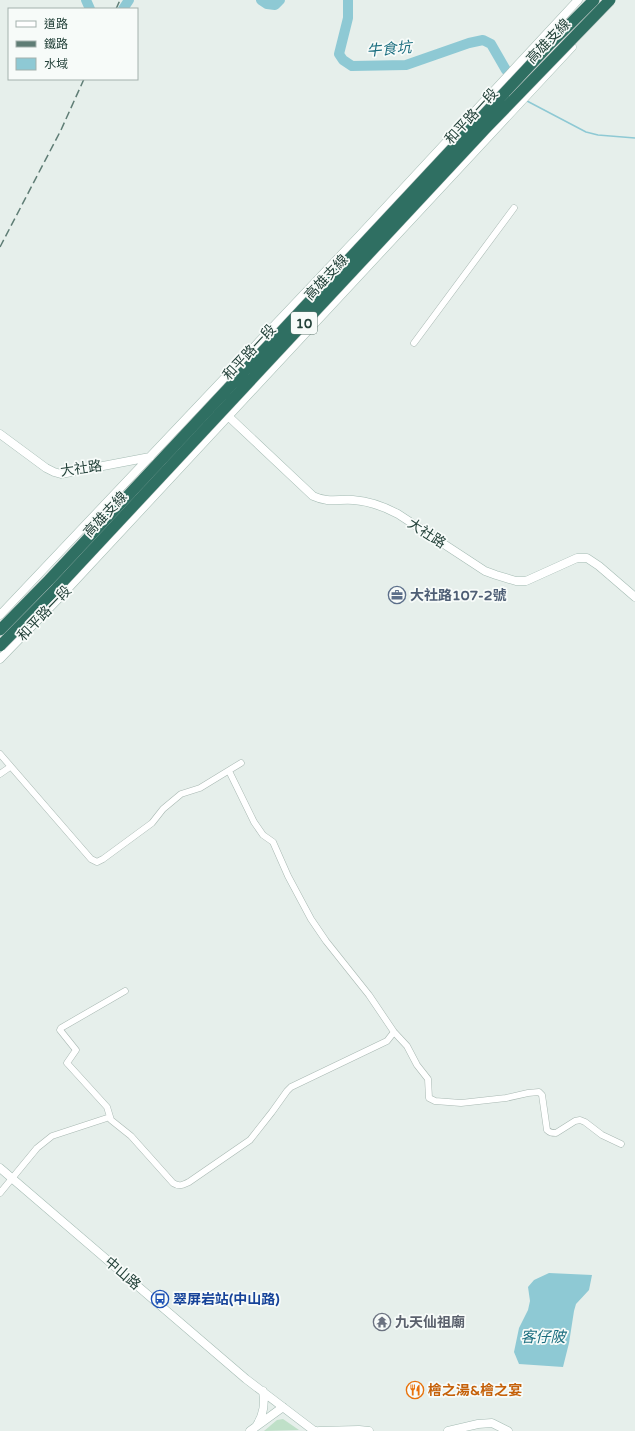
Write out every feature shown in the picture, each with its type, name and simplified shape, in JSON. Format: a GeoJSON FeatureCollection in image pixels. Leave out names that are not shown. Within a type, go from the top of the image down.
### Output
{"type":"FeatureCollection","features":[{"type":"Feature","properties":{"kind":"highway","name":"高雄支線"},"geometry":{"type":"LineString","coordinates":[[0,630],[49,580],[551,43],[594,0]]}},
{"type":"Feature","properties":{"kind":"highway","name":"高雄支線"},"geometry":{"type":"LineString","coordinates":[[0,646],[56,589],[487,127],[610,0]]}},
{"type":"Feature","properties":{"kind":"street","name":"和平路一段"},"geometry":{"type":"LineString","coordinates":[[0,615],[359,236],[578,0]]}},
{"type":"Feature","properties":{"kind":"street","name":"和平路一段"},"geometry":{"type":"LineString","coordinates":[[317,320],[339,286],[372,242],[598,0]]}},
{"type":"Feature","properties":{"kind":"street","name":"和平路一段"},"geometry":{"type":"LineString","coordinates":[[0,659],[601,15],[610,0]]}},
{"type":"Feature","properties":{"kind":"street"},"geometry":{"type":"LineString","coordinates":[[414,343],[514,208]]}},
{"type":"Feature","properties":{"kind":"street","name":"大社路"},"geometry":{"type":"LineString","coordinates":[[228,416],[313,496],[330,501],[354,500],[389,509],[486,571],[506,579],[526,581],[577,558],[587,558],[599,566],[635,597]]}},
{"type":"Feature","properties":{"kind":"street","name":"大社路"},"geometry":{"type":"LineString","coordinates":[[0,434],[46,468],[61,474],[150,457]]}},
{"type":"Feature","properties":{"kind":"street"},"geometry":{"type":"LineString","coordinates":[[0,754],[91,859],[97,862],[140,832],[152,822],[162,809],[181,794],[200,788],[241,763]]}},
{"type":"Feature","properties":{"kind":"street"},"geometry":{"type":"LineString","coordinates":[[0,774],[10,767]]}},
{"type":"Feature","properties":{"kind":"street"},"geometry":{"type":"LineString","coordinates":[[228,771],[254,822],[264,835],[273,842],[288,876],[326,941],[369,995],[394,1032],[407,1046],[417,1065],[428,1079],[428,1094],[431,1100],[461,1103],[506,1098],[539,1092],[542,1095],[548,1132],[556,1132],[575,1121],[580,1120],[602,1135],[621,1144]]}},
{"type":"Feature","properties":{"kind":"street"},"geometry":{"type":"LineString","coordinates":[[125,991],[62,1027],[60,1030],[76,1050],[67,1063],[107,1108],[110,1117],[114,1122],[131,1136],[176,1185],[184,1184],[250,1140],[291,1087],[387,1041],[394,1032]]}},
{"type":"Feature","properties":{"kind":"street"},"geometry":{"type":"LineString","coordinates":[[0,1193],[37,1148],[52,1136],[110,1117]]}},
{"type":"Feature","properties":{"kind":"street","name":"中山路"},"geometry":{"type":"LineString","coordinates":[[0,1168],[240,1374],[313,1430],[318,1431]]}},
{"type":"Feature","properties":{"kind":"street"},"geometry":{"type":"LineString","coordinates":[[253,1429],[264,1411],[263,1392]]}},
{"type":"Feature","properties":{"kind":"street"},"geometry":{"type":"LineString","coordinates":[[253,1429],[283,1407]]}},
{"type":"Feature","properties":{"kind":"street"},"geometry":{"type":"LineString","coordinates":[[448,1431],[478,1424],[492,1423],[508,1431]]}},
{"type":"Feature","properties":{"kind":"street"},"geometry":{"type":"LineString","coordinates":[[318,1431],[369,1431]]}},
{"type":"Feature","properties":{"kind":"green space"},"geometry":{"type":"Polygon","coordinates":[[[283,1419],[299,1430],[264,1431],[277,1420],[283,1419]]]}},
{"type":"Feature","properties":{"kind":"water","name":"客仔陂"},"geometry":{"type":"Polygon","coordinates":[[[549,1273],[592,1275],[589,1290],[576,1304],[563,1367],[519,1364],[514,1352],[519,1328],[528,1310],[530,1301],[528,1287],[534,1280],[549,1273]]]}},
{"type":"Feature","properties":{"kind":"waterway","name":"牛食坑"},"geometry":{"type":"LineString","coordinates":[[86,0],[90,8]]}},
{"type":"Feature","properties":{"kind":"waterway","name":"牛食坑"},"geometry":{"type":"LineString","coordinates":[[124,8],[129,0]]}},
{"type":"Feature","properties":{"kind":"waterway","name":"牛食坑"},"geometry":{"type":"LineString","coordinates":[[261,0],[267,4],[275,5],[280,0]]}},
{"type":"Feature","properties":{"kind":"waterway","name":"牛食坑"},"geometry":{"type":"LineString","coordinates":[[348,0],[348,18],[339,54],[343,60],[352,66],[406,65],[469,43],[483,40],[491,44],[506,70]]}},
{"type":"Feature","properties":{"kind":"waterway","name":"牛食坑"},"geometry":{"type":"LineString","coordinates":[[527,101],[586,132],[598,135],[635,138]]}},
{"type":"Feature","properties":{"kind":"railway"},"geometry":{"type":"LineString","coordinates":[[116,8],[120,0]]}},
{"type":"Feature","properties":{"kind":"railway"},"geometry":{"type":"LineString","coordinates":[[0,247],[61,130],[84,80]]}},
{"type":"Feature","properties":{"kind":"place","name":"大社路107-2號"},"geometry":{"type":"Point","coordinates":[397,595]}},
{"type":"Feature","properties":{"kind":"place","name":"翠屏岩站(中山路)"},"geometry":{"type":"Point","coordinates":[160,1299]}},
{"type":"Feature","properties":{"kind":"place","name":"九天仙祖廟"},"geometry":{"type":"Point","coordinates":[382,1322]}},
{"type":"Feature","properties":{"kind":"place","name":"檜之湯&檜之宴"},"geometry":{"type":"Point","coordinates":[415,1390]}}]}
